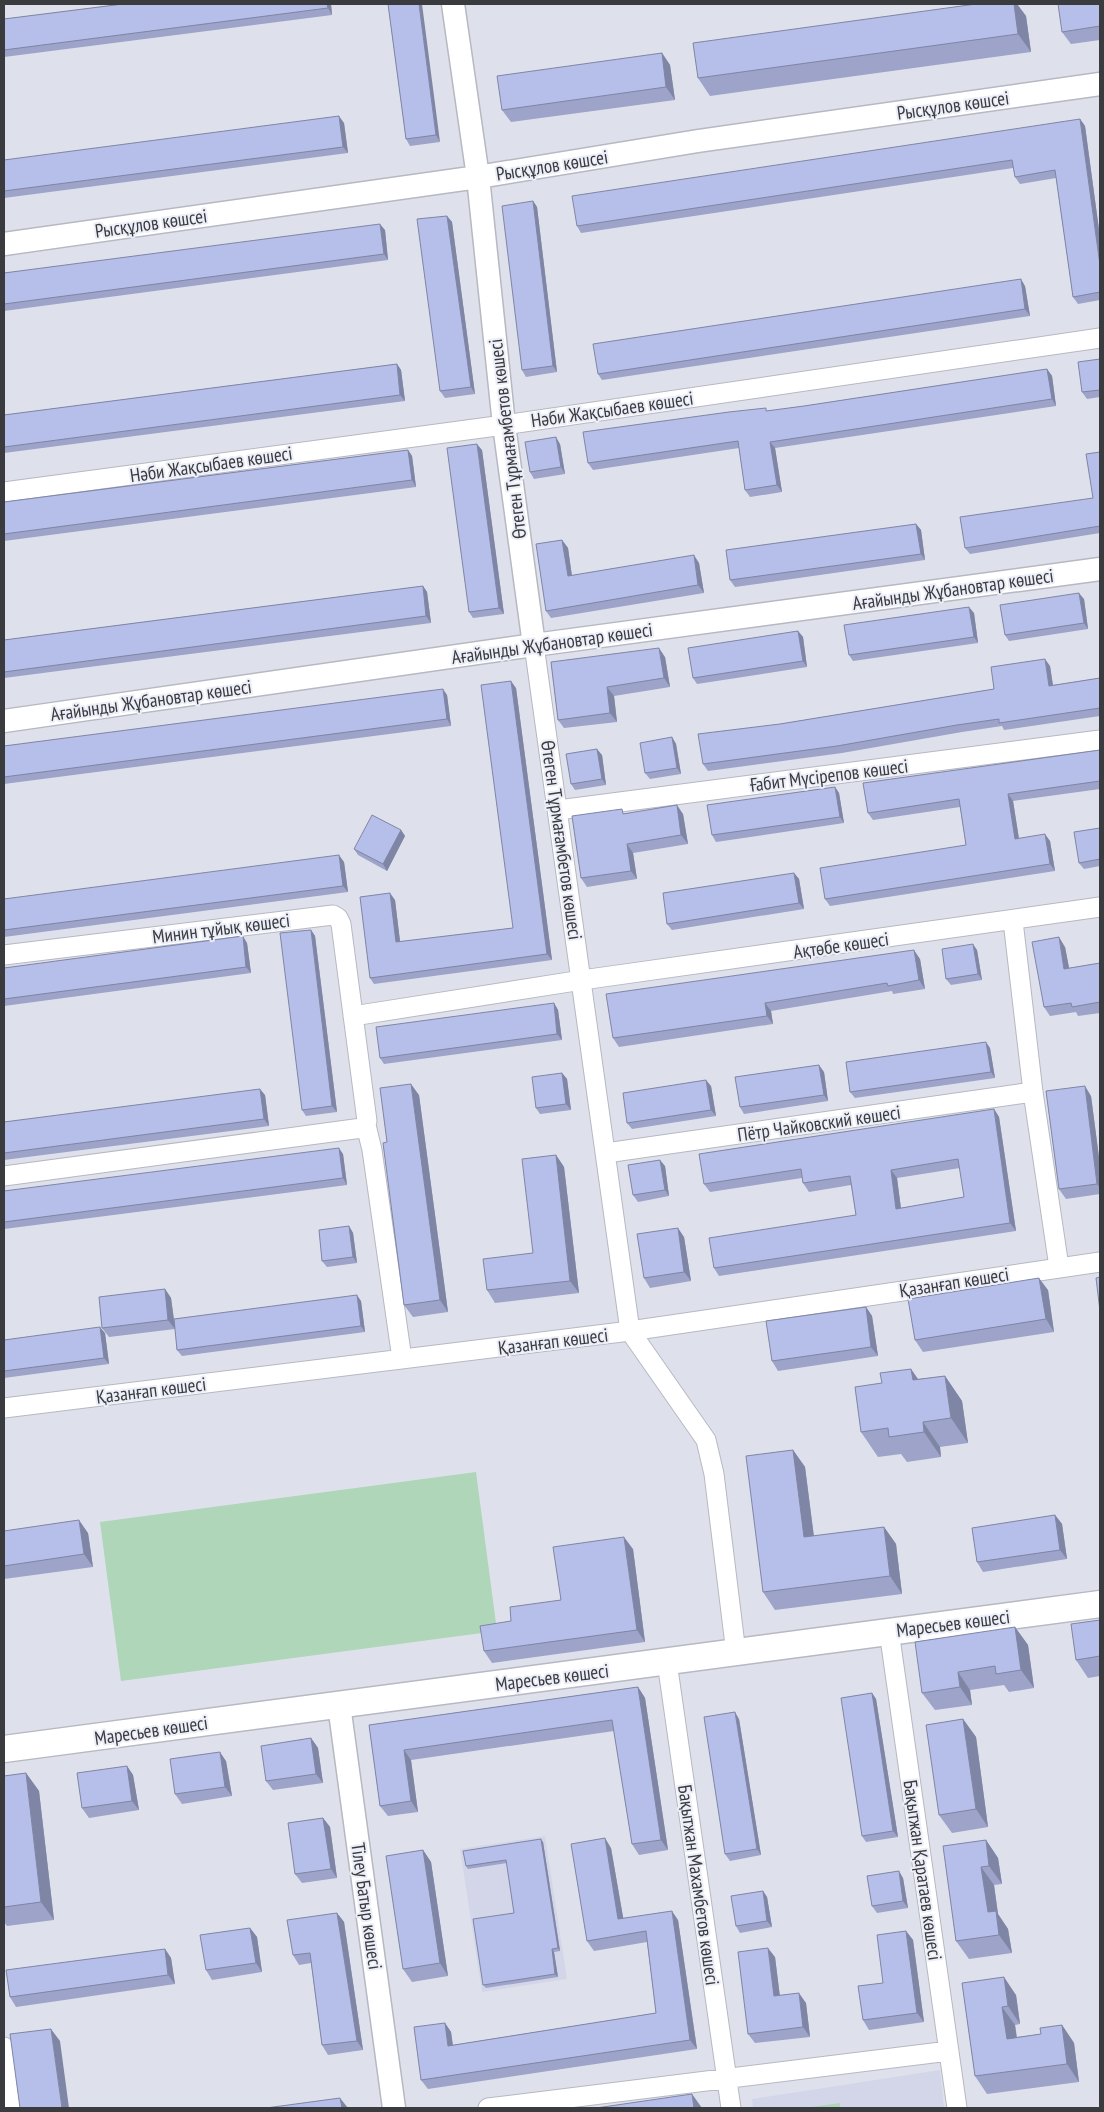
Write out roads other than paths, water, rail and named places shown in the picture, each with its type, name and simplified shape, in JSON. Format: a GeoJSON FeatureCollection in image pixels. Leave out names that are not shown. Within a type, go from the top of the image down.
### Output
{"type":"FeatureCollection","features":[{"type":"Feature","properties":{"kind":"main road","name":"Маресьев көшесі"},"geometry":{"type":"LineString","coordinates":[[4,1749],[1100,1604]]}},
{"type":"Feature","properties":{"kind":"street","name":"Өтеген Тұрмағамбетов көшесі"},"geometry":{"type":"LineString","coordinates":[[453,4],[478,177],[504,425],[630,1331],[706,1440],[714,1474],[736,1653]]}},
{"type":"Feature","properties":{"kind":"street","name":"Рысқұлов көшсеі"},"geometry":{"type":"LineString","coordinates":[[4,244],[478,177],[698,141],[1100,84]]}},
{"type":"Feature","properties":{"kind":"street","name":"Нәби Жақсыбаев көшесі"},"geometry":{"type":"LineString","coordinates":[[4,492],[504,425],[1100,338]]}},
{"type":"Feature","properties":{"kind":"street","name":"Ағайынды Жұбановтар көшесі"},"geometry":{"type":"LineString","coordinates":[[4,722],[534,645],[1100,569]]}},
{"type":"Feature","properties":{"kind":"street","name":"Ғабит Мүсірепов көшесі"},"geometry":{"type":"LineString","coordinates":[[558,810],[1100,740]]}},
{"type":"Feature","properties":{"kind":"street","name":"Ақтөбе көшесі"},"geometry":{"type":"LineString","coordinates":[[582,980],[1013,921],[1100,907]]}},
{"type":"Feature","properties":{"kind":"street","name":"Минин тұйық көшесі"},"geometry":{"type":"LineString","coordinates":[[4,955],[328,914],[338,918],[341,924],[366,1125],[372,1150],[402,1359]]}},
{"type":"Feature","properties":{"kind":"street"},"geometry":{"type":"LineString","coordinates":[[1013,921],[1033,1092],[1059,1266]]}},
{"type":"Feature","properties":{"kind":"street"},"geometry":{"type":"LineString","coordinates":[[353,1016],[582,980]]}},
{"type":"Feature","properties":{"kind":"street","name":"Пётр Чайковский көшесі"},"geometry":{"type":"LineString","coordinates":[[606,1153],[1033,1092]]}},
{"type":"Feature","properties":{"kind":"street"},"geometry":{"type":"LineString","coordinates":[[4,1176],[362,1128],[366,1125]]}},
{"type":"Feature","properties":{"kind":"street","name":"Қазанғап көшесі"},"geometry":{"type":"LineString","coordinates":[[4,1408],[630,1331],[1059,1266],[1100,1262]]}},
{"type":"Feature","properties":{"kind":"street","name":"Бақытжан Қаратаев көшесі"},"geometry":{"type":"LineString","coordinates":[[889,1631],[957,2108]]}},
{"type":"Feature","properties":{"kind":"street","name":"Бақытжан Махамбетов көшесі"},"geometry":{"type":"LineString","coordinates":[[667,1662],[731,2108]]}},
{"type":"Feature","properties":{"kind":"street","name":"Тілеу Батыр көшесі"},"geometry":{"type":"LineString","coordinates":[[339,1705],[394,2108]]}},
{"type":"Feature","properties":{"kind":"street"},"geometry":{"type":"LineString","coordinates":[[4,2047],[12,2108]]}},
{"type":"Feature","properties":{"kind":"street"},"geometry":{"type":"LineString","coordinates":[[488,2108],[949,2051]]}}]}
